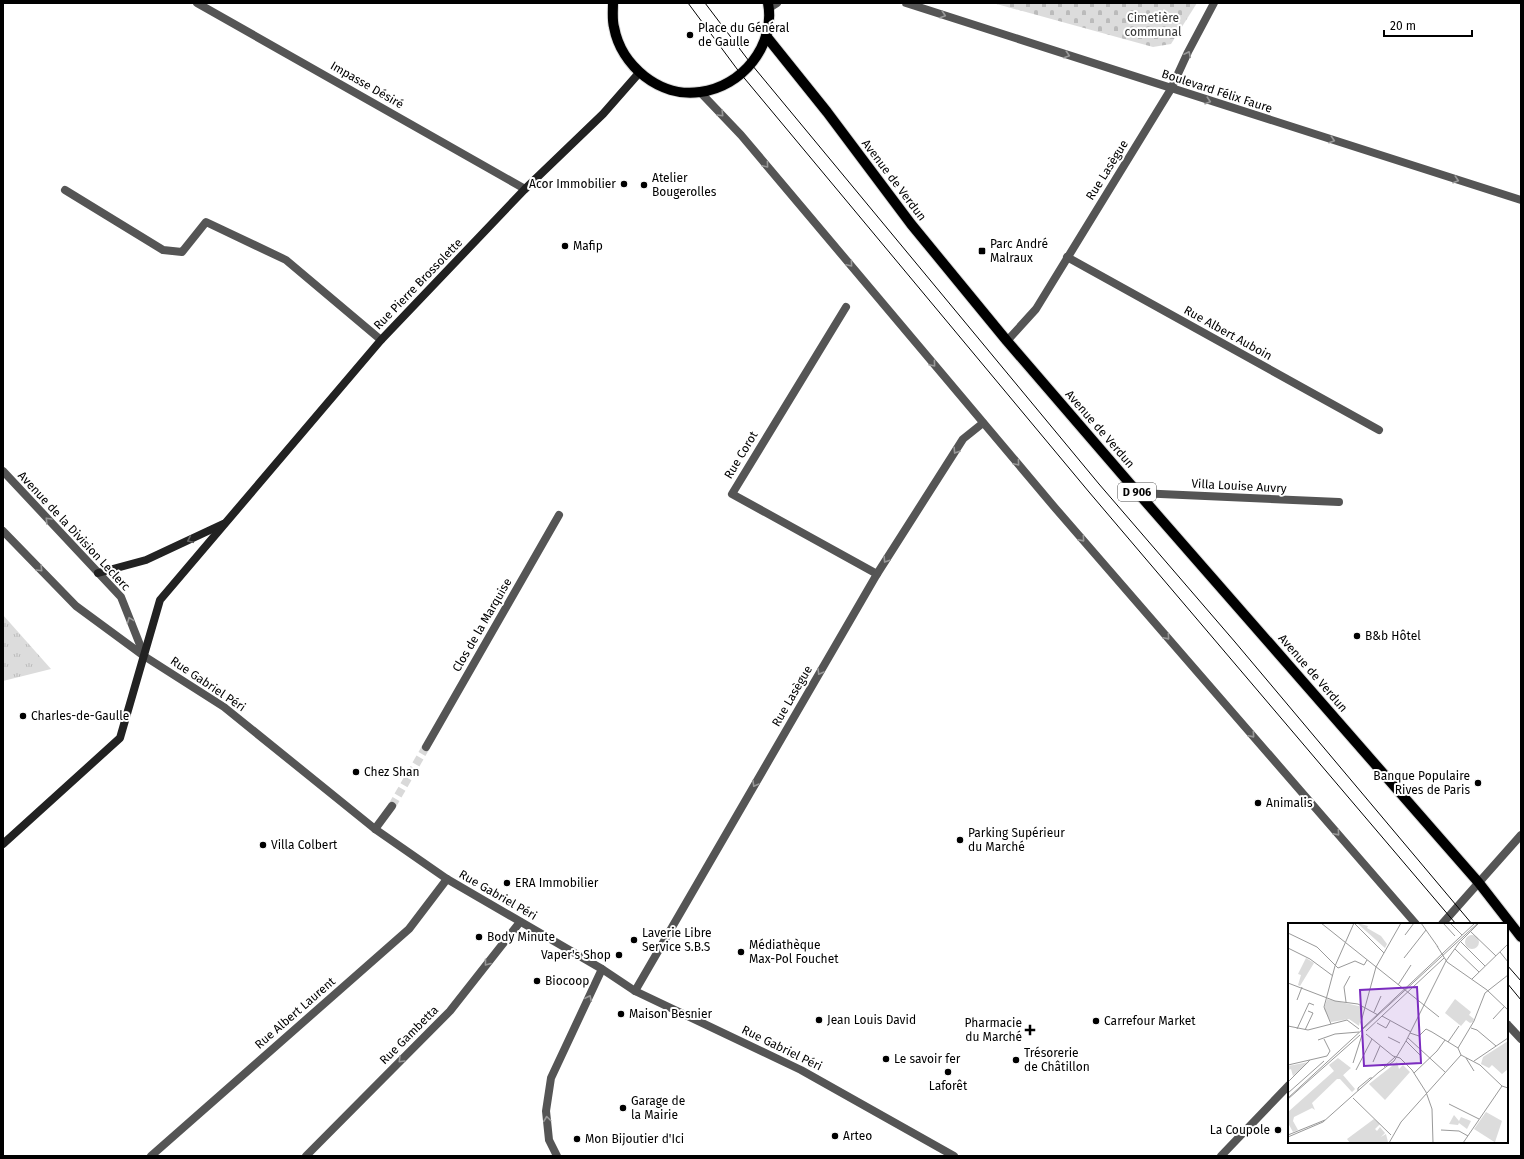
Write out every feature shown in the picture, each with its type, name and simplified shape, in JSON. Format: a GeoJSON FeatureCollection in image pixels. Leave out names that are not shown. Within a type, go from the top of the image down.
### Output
{"type":"FeatureCollection","features":[{"type":"Feature","properties":{"kind":"main road"},"geometry":{"type":"LineString","coordinates":[[614,3],[614,27],[622,52],[640,74],[658,85],[679,92],[700,92],[725,85],[752,65],[759,54],[766,36],[772,5]]}},
{"type":"Feature","properties":{"kind":"main road","name":"Avenue de Verdun"},"geometry":{"type":"LineString","coordinates":[[766,36],[827,112],[911,224],[1007,341],[1479,883],[1521,936]]}},
{"type":"Feature","properties":{"kind":"main road","name":"Rue Pierre Brossolette"},"geometry":{"type":"LineString","coordinates":[[3,844],[120,738],[160,600],[381,340],[525,189],[603,114],[640,74]]}},
{"type":"Feature","properties":{"kind":"main road","name":"Rue Pierre Brossolette"},"geometry":{"type":"LineString","coordinates":[[98,573],[146,560],[226,523]]}},
{"type":"Feature","properties":{"kind":"street","name":"Impasse Désiré"},"geometry":{"type":"LineString","coordinates":[[197,3],[525,189]]}},
{"type":"Feature","properties":{"kind":"street","name":"Boulevard Félix Faure"},"geometry":{"type":"LineString","coordinates":[[906,3],[1521,200]]}},
{"type":"Feature","properties":{"kind":"street","name":"Rue Lasègue"},"geometry":{"type":"LineString","coordinates":[[1007,341],[1036,309],[1171,89],[1188,52],[1214,3]]}},
{"type":"Feature","properties":{"kind":"street"},"geometry":{"type":"LineString","coordinates":[[700,92],[741,135],[983,423],[1415,923]]}},
{"type":"Feature","properties":{"kind":"street"},"geometry":{"type":"LineString","coordinates":[[65,190],[163,250],[182,252],[206,222],[266,250],[286,260],[381,340]]}},
{"type":"Feature","properties":{"kind":"street","name":"Rue Albert Auboin"},"geometry":{"type":"LineString","coordinates":[[1067,257],[1379,430]]}},
{"type":"Feature","properties":{"kind":"street","name":"Rue Corot"},"geometry":{"type":"LineString","coordinates":[[846,307],[732,494],[877,574]]}},
{"type":"Feature","properties":{"kind":"street","name":"Rue Lasègue"},"geometry":{"type":"LineString","coordinates":[[635,991],[877,574],[964,439],[983,423]]}},
{"type":"Feature","properties":{"kind":"street","name":"Avenue de la Division Leclerc"},"geometry":{"type":"LineString","coordinates":[[3,472],[121,597],[144,656]]}},
{"type":"Feature","properties":{"kind":"street","name":"Villa Louise Auvry"},"geometry":{"type":"LineString","coordinates":[[1138,493],[1339,502]]}},
{"type":"Feature","properties":{"kind":"street","name":"Clos de la Marquise"},"geometry":{"type":"LineString","coordinates":[[426,748],[559,515]]}},
{"type":"Feature","properties":{"kind":"street"},"geometry":{"type":"LineString","coordinates":[[3,531],[76,606],[144,656]]}},
{"type":"Feature","properties":{"kind":"street","name":"Rue Gabriel Péri"},"geometry":{"type":"LineString","coordinates":[[144,656],[224,707],[375,829],[447,879],[602,969],[635,991],[802,1070],[954,1156]]}},
{"type":"Feature","properties":{"kind":"street"},"geometry":{"type":"LineString","coordinates":[[375,829],[392,806]]}},
{"type":"Feature","properties":{"kind":"street"},"geometry":{"type":"LineString","coordinates":[[1443,923],[1521,835]]}},
{"type":"Feature","properties":{"kind":"street","name":"Rue Albert Laurent"},"geometry":{"type":"LineString","coordinates":[[151,1156],[409,930],[447,879]]}},
{"type":"Feature","properties":{"kind":"street","name":"Rue Gambetta"},"geometry":{"type":"LineString","coordinates":[[306,1156],[450,1011],[520,922]]}},
{"type":"Feature","properties":{"kind":"street"},"geometry":{"type":"LineString","coordinates":[[557,1156],[549,1140],[546,1111],[551,1078],[602,969]]}},
{"type":"Feature","properties":{"kind":"street"},"geometry":{"type":"LineString","coordinates":[[1508,1025],[1521,1039]]}},
{"type":"Feature","properties":{"kind":"street"},"geometry":{"type":"LineString","coordinates":[[1221,1156],[1288,1086]]}},
{"type":"Feature","properties":{"kind":"green space","name":"Cimetière communal"},"geometry":{"type":"Polygon","coordinates":[[[993,3],[1197,3],[1171,44],[1153,47],[993,3]]]}},
{"type":"Feature","properties":{"kind":"green space"},"geometry":{"type":"Polygon","coordinates":[[[3,615],[51,669],[3,681],[3,615]]]}},
{"type":"Feature","properties":{"kind":"tunnel"},"geometry":{"type":"LineString","coordinates":[[392,806],[426,747]]}},
{"type":"Feature","properties":{"kind":"tram line"},"geometry":{"type":"LineString","coordinates":[[688,3],[740,73],[1089,492],[1455,923]]}},
{"type":"Feature","properties":{"kind":"tram line"},"geometry":{"type":"LineString","coordinates":[[705,3],[752,65],[1099,484],[1235,642],[1471,923]]}},
{"type":"Feature","properties":{"kind":"tram line"},"geometry":{"type":"LineString","coordinates":[[1508,966],[1521,981]]}},
{"type":"Feature","properties":{"kind":"tram line"},"geometry":{"type":"LineString","coordinates":[[1508,984],[1521,1000]]}},
{"type":"Feature","properties":{"kind":"place","name":"Place du Général de Gaulle"},"geometry":{"type":"Point","coordinates":[690,35]}},
{"type":"Feature","properties":{"kind":"place","name":"Acor Immobilier"},"geometry":{"type":"Point","coordinates":[624,184]}},
{"type":"Feature","properties":{"kind":"place","name":"Atelier Bougerolles"},"geometry":{"type":"Point","coordinates":[644,185]}},
{"type":"Feature","properties":{"kind":"place","name":"Mafip"},"geometry":{"type":"Point","coordinates":[565,246]}},
{"type":"Feature","properties":{"kind":"place","name":"Parc André Malraux"},"geometry":{"type":"Point","coordinates":[982,251]}},
{"type":"Feature","properties":{"kind":"place","name":"B&b Hôtel"},"geometry":{"type":"Point","coordinates":[1357,636]}},
{"type":"Feature","properties":{"kind":"place","name":"Charles-de-Gaulle"},"geometry":{"type":"Point","coordinates":[23,716]}},
{"type":"Feature","properties":{"kind":"place","name":"Chez Shan"},"geometry":{"type":"Point","coordinates":[356,772]}},
{"type":"Feature","properties":{"kind":"place","name":"Banque Populaire Rives de Paris"},"geometry":{"type":"Point","coordinates":[1478,783]}},
{"type":"Feature","properties":{"kind":"place","name":"Animalis"},"geometry":{"type":"Point","coordinates":[1258,803]}},
{"type":"Feature","properties":{"kind":"place","name":"Parking Supérieur du Marché"},"geometry":{"type":"Point","coordinates":[960,840]}},
{"type":"Feature","properties":{"kind":"place","name":"Villa Colbert"},"geometry":{"type":"Point","coordinates":[263,845]}},
{"type":"Feature","properties":{"kind":"place","name":"ERA Immobilier"},"geometry":{"type":"Point","coordinates":[507,883]}},
{"type":"Feature","properties":{"kind":"place","name":"Body Minute"},"geometry":{"type":"Point","coordinates":[479,937]}},
{"type":"Feature","properties":{"kind":"place","name":"Laverie Libre Service S.B.S"},"geometry":{"type":"Point","coordinates":[634,940]}},
{"type":"Feature","properties":{"kind":"place","name":"Médiathèque Max-Pol Fouchet"},"geometry":{"type":"Point","coordinates":[741,952]}},
{"type":"Feature","properties":{"kind":"place","name":"Vaper's Shop"},"geometry":{"type":"Point","coordinates":[619,955]}},
{"type":"Feature","properties":{"kind":"place","name":"Biocoop"},"geometry":{"type":"Point","coordinates":[537,981]}},
{"type":"Feature","properties":{"kind":"place","name":"Maison Besnier"},"geometry":{"type":"Point","coordinates":[621,1014]}},
{"type":"Feature","properties":{"kind":"place","name":"Jean Louis David"},"geometry":{"type":"Point","coordinates":[819,1020]}},
{"type":"Feature","properties":{"kind":"place","name":"Carrefour Market"},"geometry":{"type":"Point","coordinates":[1096,1021]}},
{"type":"Feature","properties":{"kind":"place","name":"Pharmacie du Marché"},"geometry":{"type":"Point","coordinates":[1030,1030]}},
{"type":"Feature","properties":{"kind":"place","name":"Le savoir fer"},"geometry":{"type":"Point","coordinates":[886,1059]}},
{"type":"Feature","properties":{"kind":"place","name":"Trésorerie de Châtillon"},"geometry":{"type":"Point","coordinates":[1016,1060]}},
{"type":"Feature","properties":{"kind":"place","name":"Laforêt"},"geometry":{"type":"Point","coordinates":[948,1072]}},
{"type":"Feature","properties":{"kind":"place","name":"Garage de la Mairie"},"geometry":{"type":"Point","coordinates":[623,1108]}},
{"type":"Feature","properties":{"kind":"place","name":"La Coupole"},"geometry":{"type":"Point","coordinates":[1278,1130]}},
{"type":"Feature","properties":{"kind":"place","name":"Arteo"},"geometry":{"type":"Point","coordinates":[835,1136]}},
{"type":"Feature","properties":{"kind":"place","name":"Mon Bijoutier d'Ici"},"geometry":{"type":"Point","coordinates":[577,1139]}}]}
